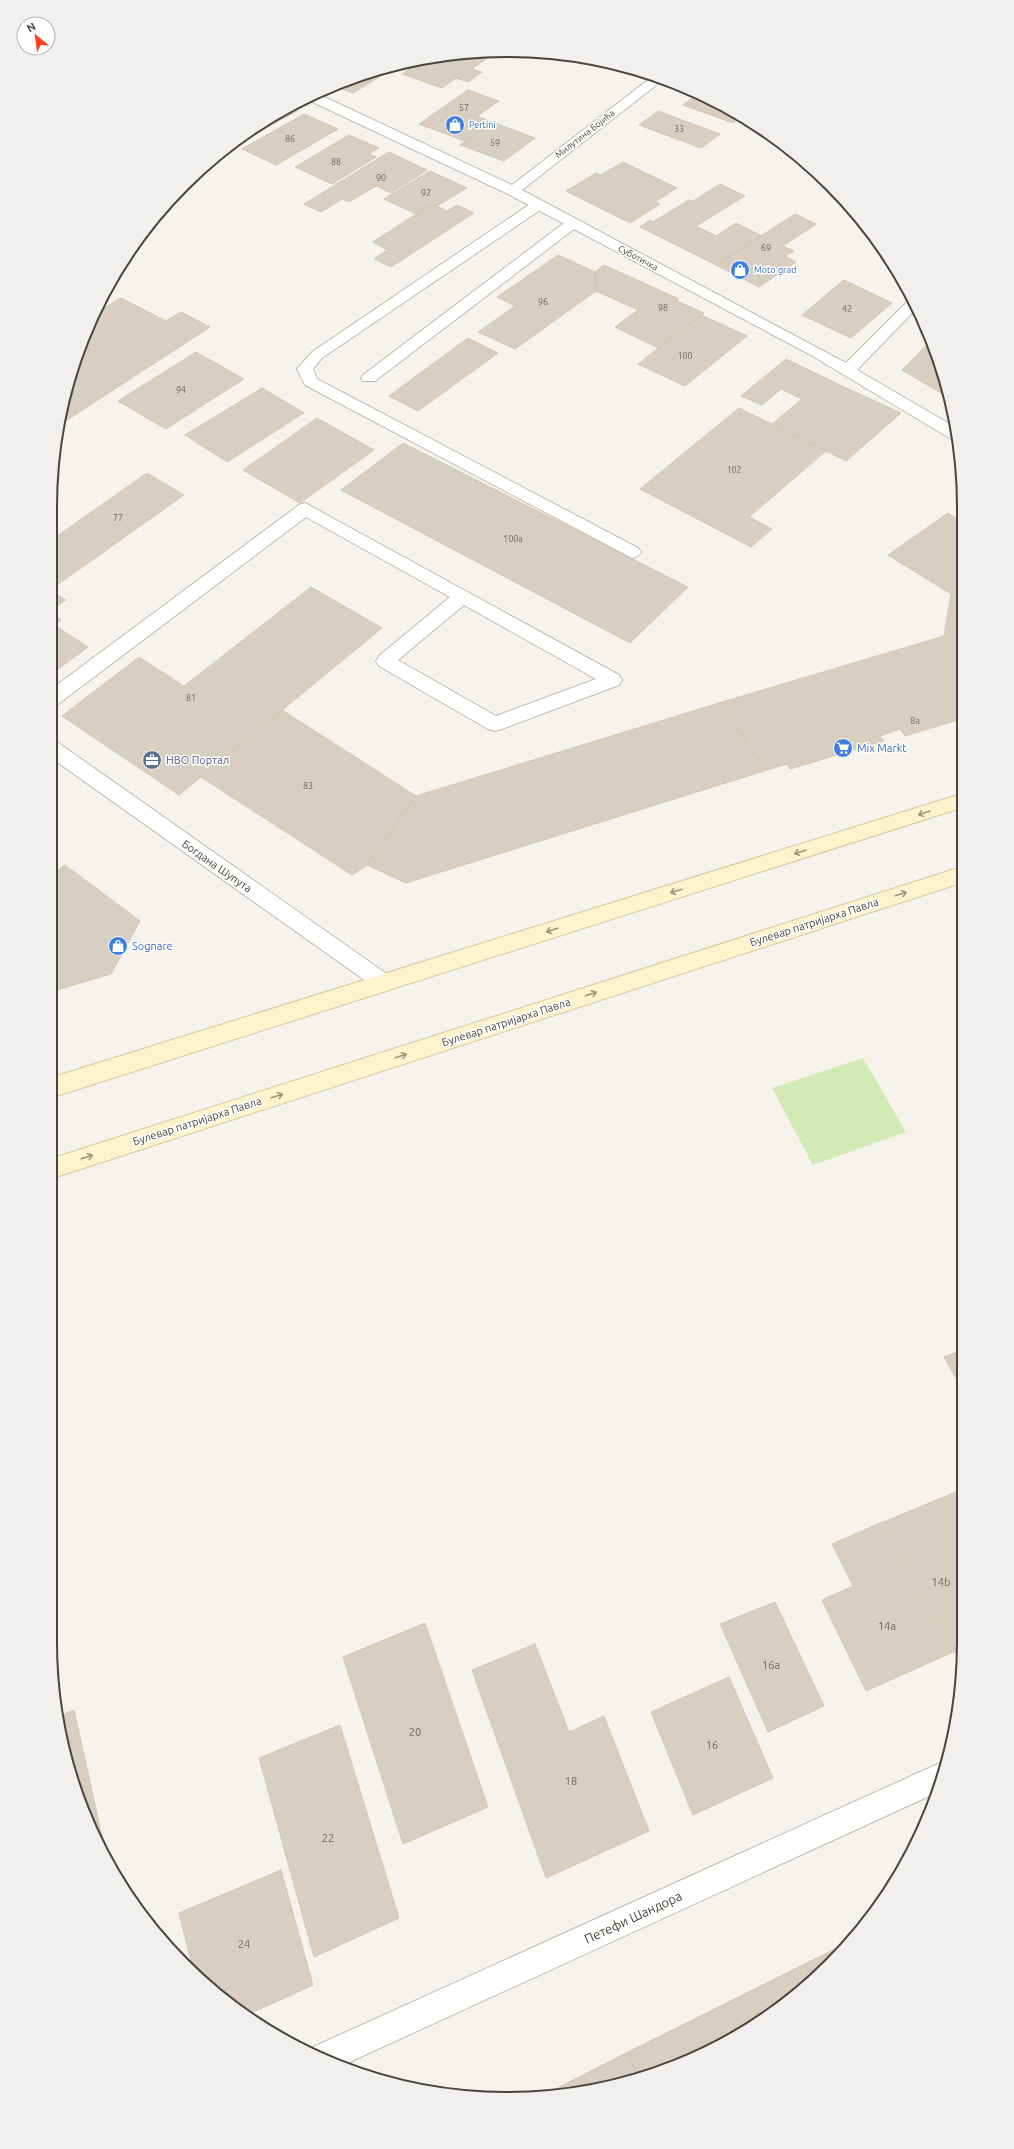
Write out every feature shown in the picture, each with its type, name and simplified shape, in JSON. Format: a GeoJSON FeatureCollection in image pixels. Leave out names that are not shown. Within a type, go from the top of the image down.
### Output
{"type":"FeatureCollection","features":[{"type":"Feature","properties":{"kind":"main road"},"geometry":{"type":"LineString","coordinates":[[57,1086],[957,802]]}},
{"type":"Feature","properties":{"kind":"main road","name":"Булевар патријарха Павла"},"geometry":{"type":"LineString","coordinates":[[57,1167],[957,877]]}},
{"type":"Feature","properties":{"kind":"street","name":"Милутина Бојића"},"geometry":{"type":"LineString","coordinates":[[513,191],[653,82]]}},
{"type":"Feature","properties":{"kind":"street","name":"Суботичка"},"geometry":{"type":"LineString","coordinates":[[317,99],[513,191],[574,223],[814,351],[950,431]]}},
{"type":"Feature","properties":{"kind":"street"},"geometry":{"type":"LineString","coordinates":[[538,205],[317,355],[305,368],[311,382],[632,552]]}},
{"type":"Feature","properties":{"kind":"street"},"geometry":{"type":"LineString","coordinates":[[369,378],[574,223]]}},
{"type":"Feature","properties":{"kind":"street"},"geometry":{"type":"LineString","coordinates":[[847,371],[910,307]]}},
{"type":"Feature","properties":{"kind":"street"},"geometry":{"type":"LineString","coordinates":[[57,695],[305,510],[613,680],[495,724],[385,661],[462,597]]}},
{"type":"Feature","properties":{"kind":"street","name":"Богдана Шупута"},"geometry":{"type":"LineString","coordinates":[[57,752],[384,983]]}},
{"type":"Feature","properties":{"kind":"street","name":"Петефи Шандора"},"geometry":{"type":"LineString","coordinates":[[329,2056],[935,1779]]}},
{"type":"Feature","properties":{"kind":"green space"},"geometry":{"type":"Polygon","coordinates":[[[863,1058],[906,1132],[813,1165],[772,1088],[863,1058]]]}},
{"type":"Feature","properties":{"kind":"building"},"geometry":{"type":"Polygon","coordinates":[[[488,58],[472,69],[482,72],[468,82],[456,78],[442,88],[402,74],[412,68],[419,66],[448,61],[488,58]]]}},
{"type":"Feature","properties":{"kind":"building"},"geometry":{"type":"Polygon","coordinates":[[[383,74],[353,93],[341,89],[383,74]]]}},
{"type":"Feature","properties":{"kind":"building"},"geometry":{"type":"Polygon","coordinates":[[[468,90],[499,101],[477,116],[492,122],[465,141],[419,124],[468,90]]]}},
{"type":"Feature","properties":{"kind":"building"},"geometry":{"type":"Polygon","coordinates":[[[693,97],[737,120],[733,123],[683,105],[693,97]]]}},
{"type":"Feature","properties":{"kind":"building"},"geometry":{"type":"Polygon","coordinates":[[[295,110],[297,111],[258,132],[282,117],[295,110]]]}},
{"type":"Feature","properties":{"kind":"building"},"geometry":{"type":"Polygon","coordinates":[[[658,111],[720,134],[701,148],[639,125],[658,111]]]}},
{"type":"Feature","properties":{"kind":"building"},"geometry":{"type":"Polygon","coordinates":[[[304,114],[338,129],[276,165],[242,149],[304,114]]]}},
{"type":"Feature","properties":{"kind":"building"},"geometry":{"type":"Polygon","coordinates":[[[492,122],[535,138],[504,161],[460,145],[492,122]]]}},
{"type":"Feature","properties":{"kind":"building"},"geometry":{"type":"Polygon","coordinates":[[[349,135],[379,148],[369,154],[376,157],[332,184],[295,167],[349,135]]]}},
{"type":"Feature","properties":{"kind":"building"},"geometry":{"type":"Polygon","coordinates":[[[389,152],[427,170],[391,193],[376,186],[349,202],[342,199],[321,212],[304,204],[389,152]]]}},
{"type":"Feature","properties":{"kind":"building"},"geometry":{"type":"Polygon","coordinates":[[[623,162],[677,188],[655,202],[660,204],[630,223],[566,191],[596,173],[601,175],[623,162]]]}},
{"type":"Feature","properties":{"kind":"building"},"geometry":{"type":"Polygon","coordinates":[[[430,171],[467,188],[437,206],[432,204],[416,214],[384,199],[430,171]]]}},
{"type":"Feature","properties":{"kind":"building"},"geometry":{"type":"Polygon","coordinates":[[[720,184],[745,196],[696,226],[716,236],[736,223],[762,236],[716,265],[640,227],[650,220],[653,222],[689,200],[693,201],[720,184]]]}},
{"type":"Feature","properties":{"kind":"building"},"geometry":{"type":"Polygon","coordinates":[[[432,204],[447,211],[457,205],[474,213],[391,267],[374,259],[387,250],[373,242],[432,204]]]}},
{"type":"Feature","properties":{"kind":"building"},"geometry":{"type":"Polygon","coordinates":[[[795,214],[816,224],[783,246],[794,251],[785,256],[796,262],[759,287],[716,265],[795,214]]]}},
{"type":"Feature","properties":{"kind":"building"},"geometry":{"type":"Polygon","coordinates":[[[558,255],[595,272],[596,291],[515,349],[478,332],[515,306],[497,297],[558,255]]]}},
{"type":"Feature","properties":{"kind":"building"},"geometry":{"type":"Polygon","coordinates":[[[604,265],[679,299],[677,301],[704,313],[658,348],[615,327],[638,310],[596,291],[595,272],[604,265]]]}},
{"type":"Feature","properties":{"kind":"building"},"geometry":{"type":"Polygon","coordinates":[[[844,280],[892,303],[851,338],[802,315],[844,280]]]}},
{"type":"Feature","properties":{"kind":"building"},"geometry":{"type":"Polygon","coordinates":[[[121,298],[166,321],[181,312],[210,327],[66,421],[72,391],[81,362],[103,309],[121,298]]]}},
{"type":"Feature","properties":{"kind":"building"},"geometry":{"type":"Polygon","coordinates":[[[701,315],[747,336],[685,386],[638,364],[701,315]]]}},
{"type":"Feature","properties":{"kind":"building"},"geometry":{"type":"Polygon","coordinates":[[[468,338],[498,353],[418,411],[389,396],[468,338]]]}},
{"type":"Feature","properties":{"kind":"building"},"geometry":{"type":"Polygon","coordinates":[[[927,345],[943,394],[902,370],[927,345]]]}},
{"type":"Feature","properties":{"kind":"building"},"geometry":{"type":"Polygon","coordinates":[[[196,352],[244,379],[166,429],[118,401],[196,352]]]}},
{"type":"Feature","properties":{"kind":"building"},"geometry":{"type":"Polygon","coordinates":[[[786,359],[901,413],[846,461],[772,424],[802,399],[781,389],[762,405],[741,396],[786,359]]]}},
{"type":"Feature","properties":{"kind":"building"},"geometry":{"type":"Polygon","coordinates":[[[262,388],[304,413],[227,462],[185,435],[262,388]]]}},
{"type":"Feature","properties":{"kind":"building"},"geometry":{"type":"Polygon","coordinates":[[[739,408],[826,451],[749,517],[772,529],[751,547],[640,489],[739,408]]]}},
{"type":"Feature","properties":{"kind":"building"},"geometry":{"type":"Polygon","coordinates":[[[317,418],[374,450],[300,503],[243,470],[317,418]]]}},
{"type":"Feature","properties":{"kind":"building"},"geometry":{"type":"Polygon","coordinates":[[[403,443],[688,587],[630,643],[341,490],[403,443]]]}},
{"type":"Feature","properties":{"kind":"building"},"geometry":{"type":"Polygon","coordinates":[[[147,473],[184,495],[57,585],[57,536],[147,473]]]}},
{"type":"Feature","properties":{"kind":"building"},"geometry":{"type":"Polygon","coordinates":[[[948,513],[957,519],[957,720],[905,736],[900,729],[880,736],[884,741],[790,769],[787,764],[767,770],[719,703],[944,636],[951,594],[888,555],[948,513]]]}},
{"type":"Feature","properties":{"kind":"building"},"geometry":{"type":"Polygon","coordinates":[[[311,587],[382,628],[179,795],[62,716],[139,657],[184,686],[311,587]]]}},
{"type":"Feature","properties":{"kind":"building"},"geometry":{"type":"Polygon","coordinates":[[[57,594],[66,600],[57,606],[57,594]]]}},
{"type":"Feature","properties":{"kind":"building"},"geometry":{"type":"Polygon","coordinates":[[[57,617],[61,620],[57,623],[57,617]]]}},
{"type":"Feature","properties":{"kind":"building"},"geometry":{"type":"Polygon","coordinates":[[[57,627],[88,647],[57,670],[57,627]]]}},
{"type":"Feature","properties":{"kind":"building"},"geometry":{"type":"Polygon","coordinates":[[[719,703],[767,770],[406,883],[367,865],[416,796],[719,703]]]}},
{"type":"Feature","properties":{"kind":"building"},"geometry":{"type":"Polygon","coordinates":[[[282,710],[416,796],[367,865],[352,875],[201,777],[282,710]]]}},
{"type":"Feature","properties":{"kind":"building"},"geometry":{"type":"Polygon","coordinates":[[[65,865],[140,921],[111,974],[57,990],[57,871],[65,865]]]}},
{"type":"Feature","properties":{"kind":"building"},"geometry":{"type":"Polygon","coordinates":[[[957,1352],[957,1380],[944,1357],[957,1352]]]}},
{"type":"Feature","properties":{"kind":"building"},"geometry":{"type":"Polygon","coordinates":[[[957,1491],[957,1652],[955,1653],[886,1521],[957,1491]]]}},
{"type":"Feature","properties":{"kind":"building"},"geometry":{"type":"Polygon","coordinates":[[[885,1521],[953,1652],[866,1691],[822,1600],[853,1586],[832,1544],[885,1521]]]}},
{"type":"Feature","properties":{"kind":"building"},"geometry":{"type":"Polygon","coordinates":[[[775,1602],[824,1706],[768,1732],[720,1624],[775,1602]]]}},
{"type":"Feature","properties":{"kind":"building"},"geometry":{"type":"Polygon","coordinates":[[[425,1623],[488,1807],[403,1844],[343,1657],[425,1623]]]}},
{"type":"Feature","properties":{"kind":"building"},"geometry":{"type":"Polygon","coordinates":[[[535,1644],[569,1732],[604,1716],[649,1831],[546,1878],[472,1670],[535,1644]]]}},
{"type":"Feature","properties":{"kind":"building"},"geometry":{"type":"Polygon","coordinates":[[[729,1677],[773,1778],[693,1815],[651,1712],[729,1677]]]}},
{"type":"Feature","properties":{"kind":"building"},"geometry":{"type":"Polygon","coordinates":[[[74,1710],[103,1841],[81,1787],[72,1758],[63,1714],[74,1710]]]}},
{"type":"Feature","properties":{"kind":"building"},"geometry":{"type":"Polygon","coordinates":[[[340,1725],[399,1918],[314,1957],[259,1758],[340,1725]]]}},
{"type":"Feature","properties":{"kind":"building"},"geometry":{"type":"Polygon","coordinates":[[[281,1870],[313,1985],[252,2013],[210,1980],[191,1962],[179,1913],[281,1870]]]}},
{"type":"Feature","properties":{"kind":"building"},"geometry":{"type":"Polygon","coordinates":[[[836,1948],[804,1980],[781,1999],[732,2032],[706,2046],[679,2058],[636,2073],[628,2052],[836,1948]]]}},
{"type":"Feature","properties":{"kind":"building"},"geometry":{"type":"Polygon","coordinates":[[[628,2052],[636,2073],[595,2083],[556,2089],[628,2052]]]}},
{"type":"Feature","properties":{"kind":"place","name":"Pertini"},"geometry":{"type":"Point","coordinates":[455,125]}},
{"type":"Feature","properties":{"kind":"place","name":"Moto grad"},"geometry":{"type":"Point","coordinates":[740,270]}},
{"type":"Feature","properties":{"kind":"place","name":"Mix Markt"},"geometry":{"type":"Point","coordinates":[843,748]}},
{"type":"Feature","properties":{"kind":"place","name":"НВО Портал"},"geometry":{"type":"Point","coordinates":[152,760]}},
{"type":"Feature","properties":{"kind":"place","name":"Sognare"},"geometry":{"type":"Point","coordinates":[118,946]}}]}
